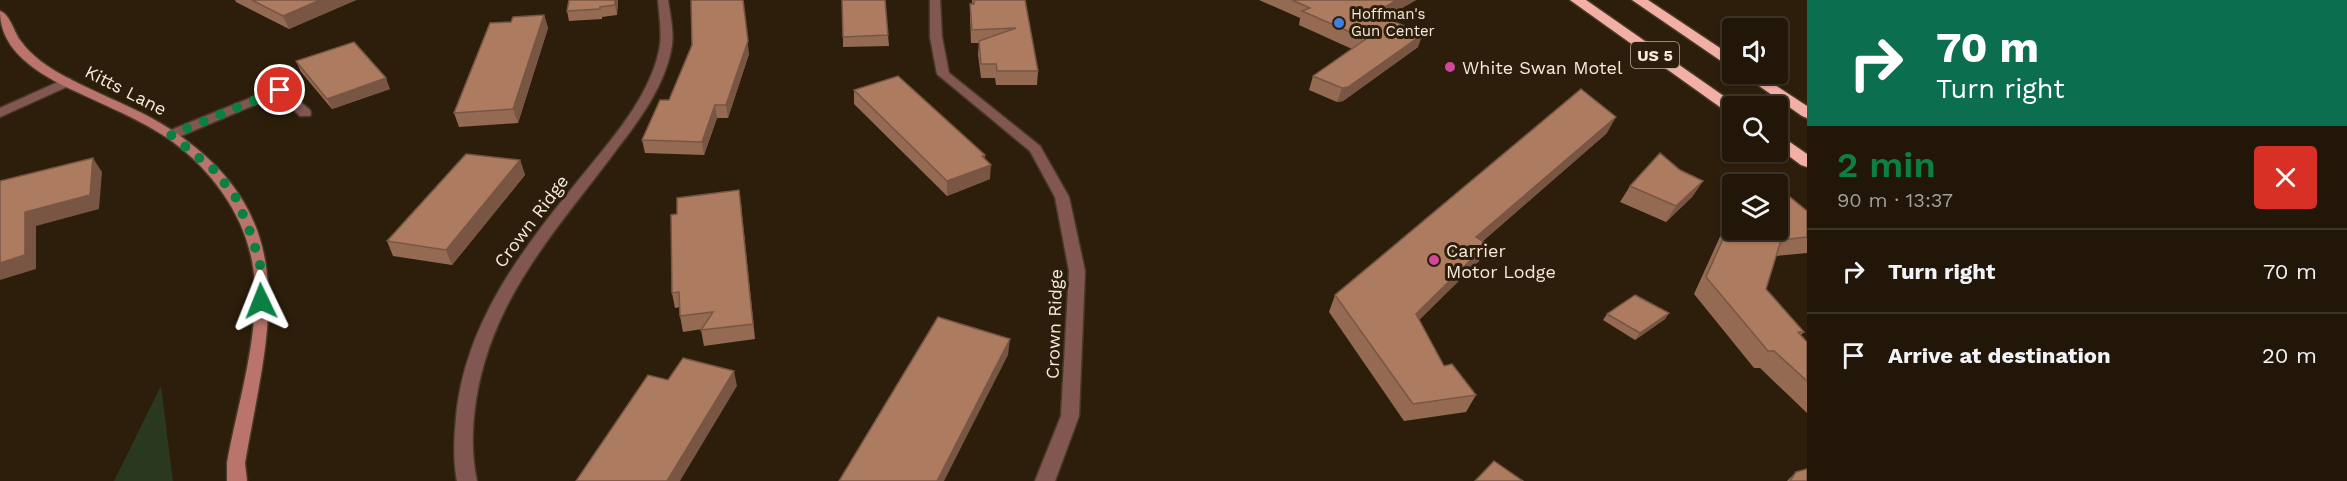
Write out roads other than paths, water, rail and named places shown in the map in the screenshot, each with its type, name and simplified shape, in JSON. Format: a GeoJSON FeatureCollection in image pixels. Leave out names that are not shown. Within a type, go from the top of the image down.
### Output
{"type":"FeatureCollection","features":[{"type":"Feature","properties":{"kind":"highway","name":"US 5"},"geometry":{"type":"LineString","coordinates":[[1577,0],[1722,102]]}},
{"type":"Feature","properties":{"kind":"highway","name":"US 5"},"geometry":{"type":"LineString","coordinates":[[1639,0],[1722,56]]}},
{"type":"Feature","properties":{"kind":"highway"},"geometry":{"type":"LineString","coordinates":[[1764,84],[1807,113]]}},
{"type":"Feature","properties":{"kind":"highway"},"geometry":{"type":"LineString","coordinates":[[1788,148],[1807,162]]}},
{"type":"Feature","properties":{"kind":"street","name":"Crown Ridge"},"geometry":{"type":"LineString","coordinates":[[467,481],[464,468],[464,430],[468,393],[476,356],[491,318],[510,282],[533,249],[640,110],[666,48],[663,0]]}},
{"type":"Feature","properties":{"kind":"street","name":"Crown Ridge"},"geometry":{"type":"LineString","coordinates":[[935,0],[936,37],[944,74],[1035,149],[1062,197],[1077,271],[1070,416],[1046,481]]}},
{"type":"Feature","properties":{"kind":"street","name":"Kitts Lane"},"geometry":{"type":"LineString","coordinates":[[0,14],[21,50],[41,66],[67,82],[129,110],[171,135],[213,169],[235,196],[260,263],[261,301],[256,351],[238,451],[237,481]]}},
{"type":"Feature","properties":{"kind":"street"},"geometry":{"type":"LineString","coordinates":[[0,112],[67,82]]}},
{"type":"Feature","properties":{"kind":"street"},"geometry":{"type":"LineString","coordinates":[[171,135],[280,90],[305,113]]}},
{"type":"Feature","properties":{"kind":"place","name":"Hoffman's Gun Center"},"geometry":{"type":"Point","coordinates":[1339,23]}},
{"type":"Feature","properties":{"kind":"place","name":"White Swan Motel"},"geometry":{"type":"Point","coordinates":[1450,67]}},
{"type":"Feature","properties":{"kind":"place","name":"Carrier Motor Lodge"},"geometry":{"type":"Point","coordinates":[1434,260]}}]}
